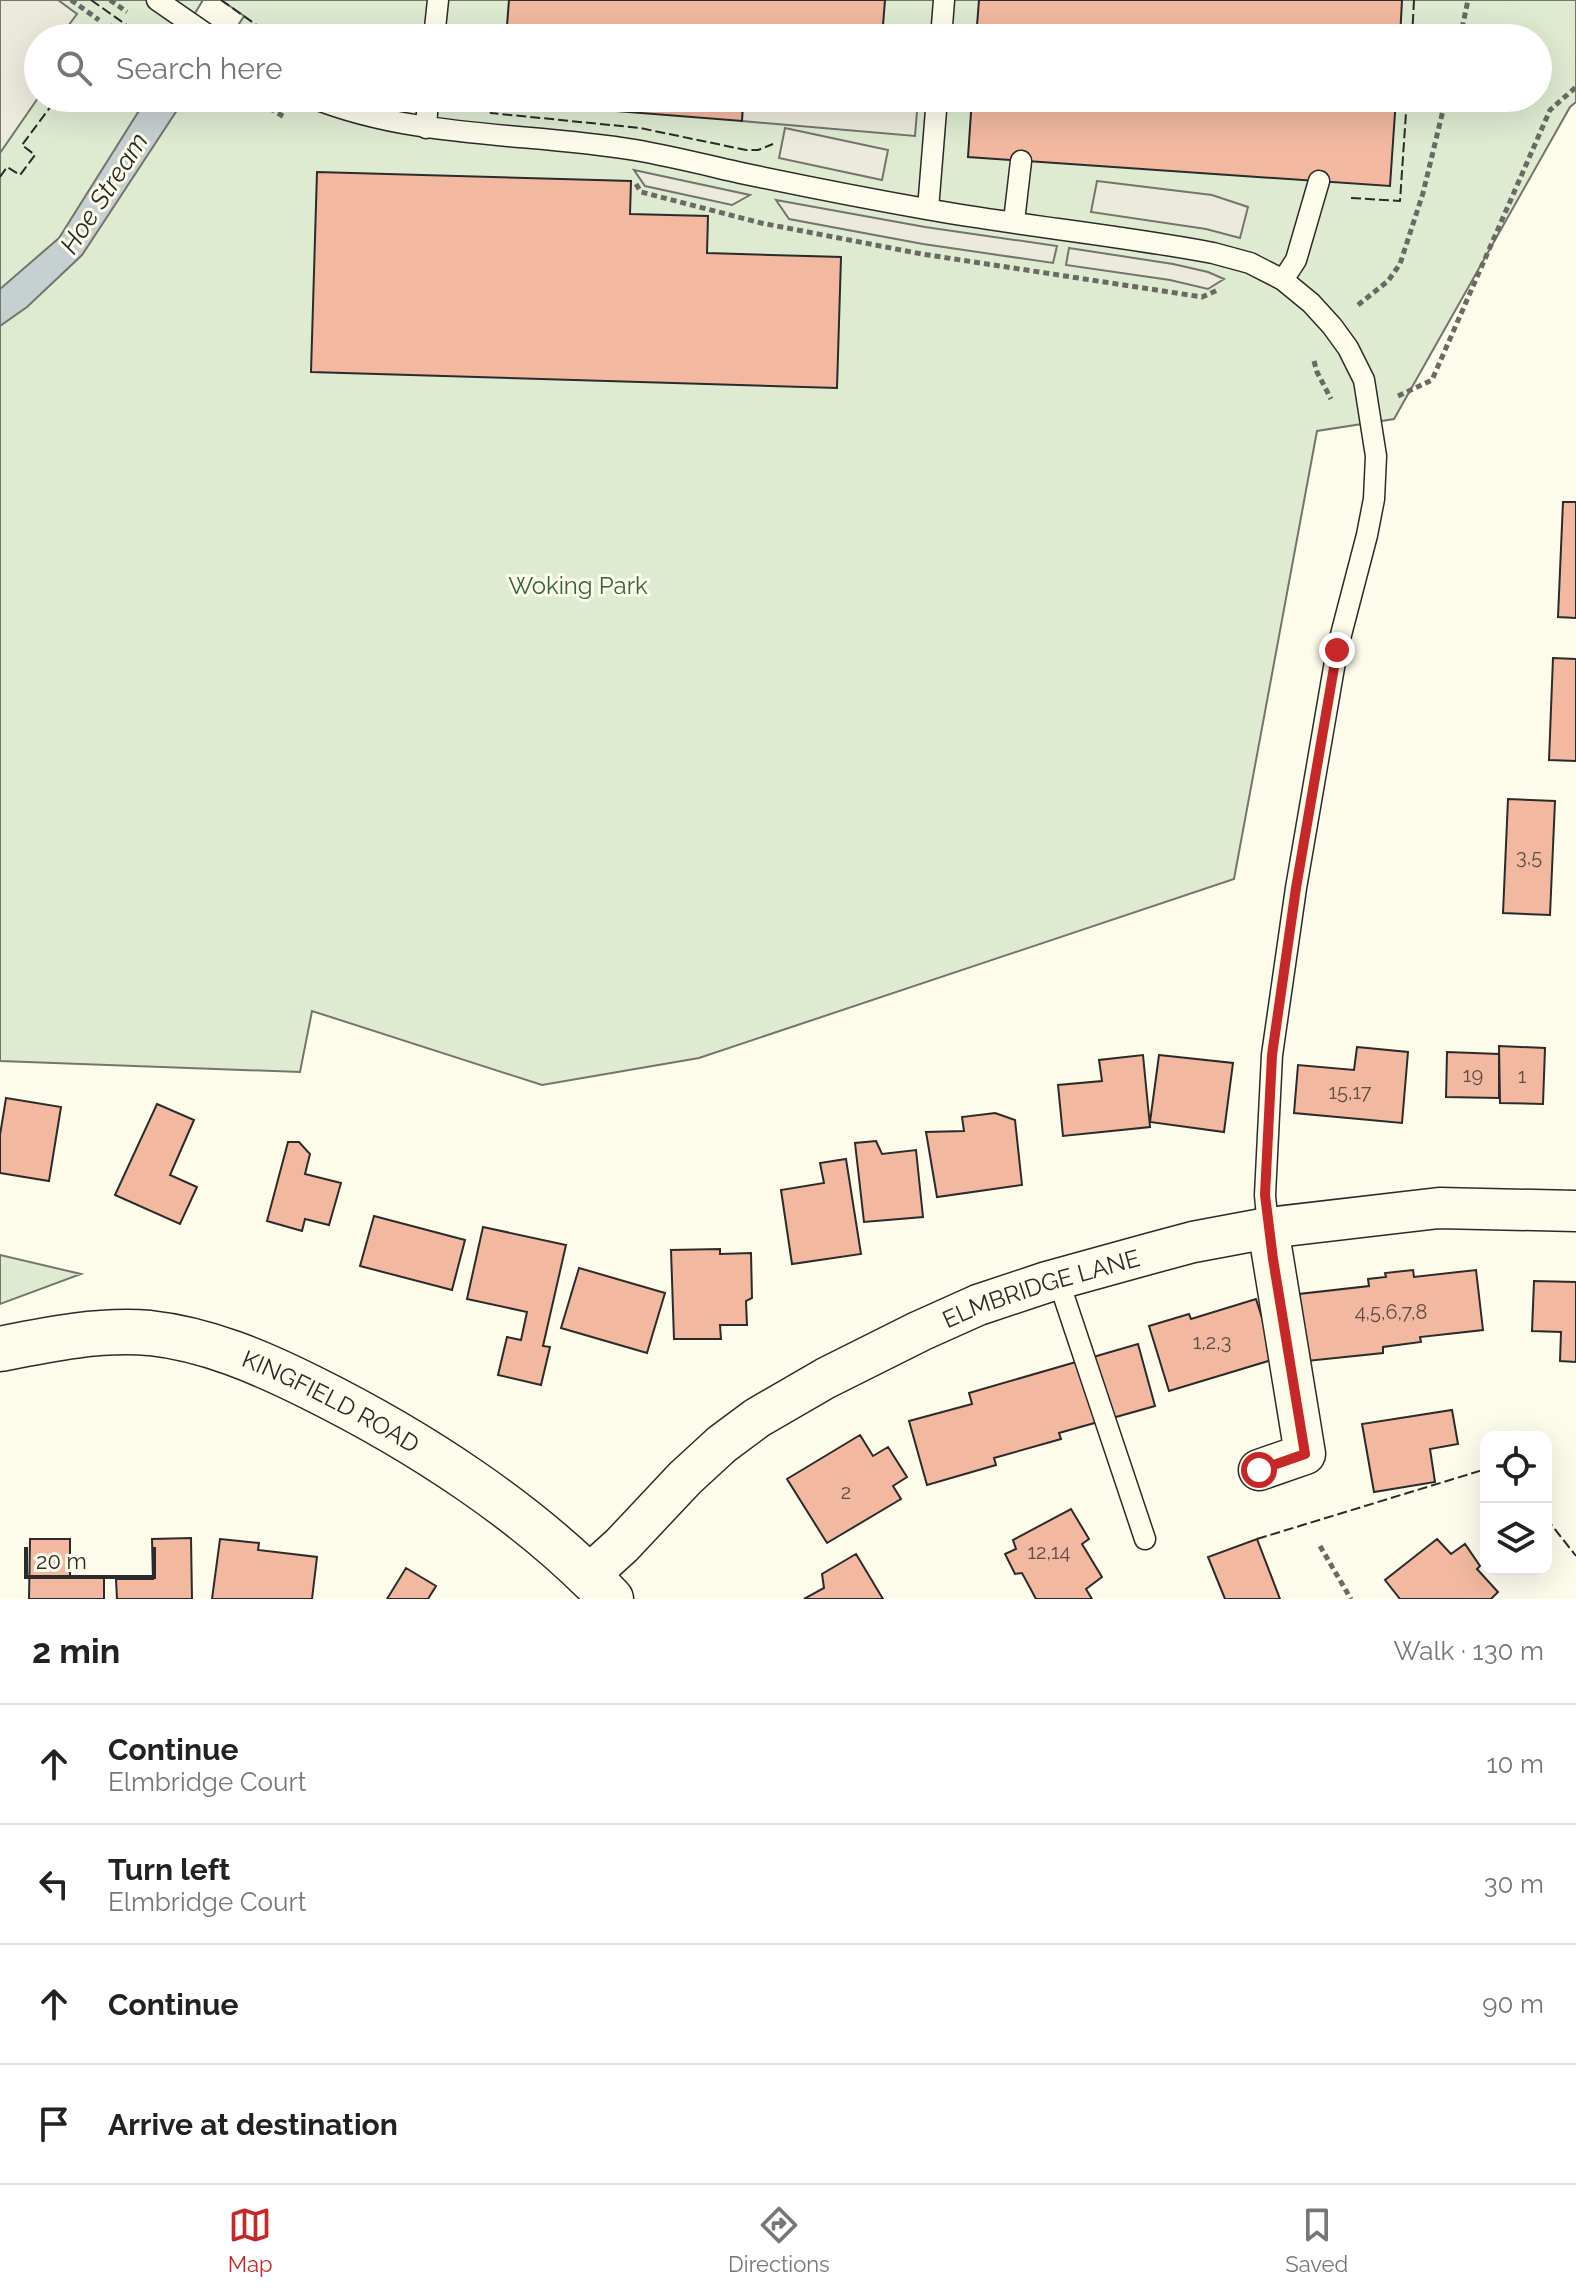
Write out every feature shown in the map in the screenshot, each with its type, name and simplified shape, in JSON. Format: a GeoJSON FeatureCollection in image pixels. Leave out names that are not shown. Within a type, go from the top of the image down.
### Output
{"type":"FeatureCollection","features":[{"type":"Feature","properties":{"kind":"main road","name":"KINGFIELD ROAD"},"geometry":{"type":"LineString","coordinates":[[0,1349],[61,1336],[103,1332],[187,1339],[242,1356],[349,1407],[444,1464],[501,1503],[600,1587]]}},
{"type":"Feature","properties":{"kind":"street","name":"ELMBRIDGE LANE"},"geometry":{"type":"LineString","coordinates":[[600,1587],[622,1545],[722,1444],[757,1418],[826,1378],[978,1305],[1058,1279],[1193,1242],[1268,1228],[1439,1208],[1576,1211]]}},
{"type":"Feature","properties":{"kind":"street"},"geometry":{"type":"LineString","coordinates":[[1259,1470],[1305,1454],[1268,1228]]}},
{"type":"Feature","properties":{"kind":"lane"},"geometry":{"type":"LineString","coordinates":[[157,0],[192,24]]}},
{"type":"Feature","properties":{"kind":"lane"},"geometry":{"type":"LineString","coordinates":[[435,24],[438,0]]}},
{"type":"Feature","properties":{"kind":"lane"},"geometry":{"type":"LineString","coordinates":[[942,24],[944,0]]}},
{"type":"Feature","properties":{"kind":"lane"},"geometry":{"type":"LineString","coordinates":[[352,112],[426,128],[635,150],[928,209],[1213,253],[1250,263],[1283,280],[1332,326],[1348,348],[1364,380],[1376,456],[1374,499],[1337,650],[1296,888],[1272,1055],[1265,1195],[1268,1228]]}},
{"type":"Feature","properties":{"kind":"lane"},"geometry":{"type":"LineString","coordinates":[[426,128],[427,112]]}},
{"type":"Feature","properties":{"kind":"lane"},"geometry":{"type":"LineString","coordinates":[[928,209],[936,112]]}},
{"type":"Feature","properties":{"kind":"lane"},"geometry":{"type":"LineString","coordinates":[[1014,221],[1021,161]]}},
{"type":"Feature","properties":{"kind":"lane"},"geometry":{"type":"LineString","coordinates":[[1283,280],[1296,260],[1319,181]]}},
{"type":"Feature","properties":{"kind":"lane"},"geometry":{"type":"LineString","coordinates":[[1058,1279],[1145,1539]]}},
{"type":"Feature","properties":{"kind":"path"},"geometry":{"type":"LineString","coordinates":[[71,0],[99,20]]}},
{"type":"Feature","properties":{"kind":"path"},"geometry":{"type":"LineString","coordinates":[[1463,24],[1468,0]]}},
{"type":"Feature","properties":{"kind":"path"},"geometry":{"type":"LineString","coordinates":[[1552,108],[1576,87]]}},
{"type":"Feature","properties":{"kind":"path"},"geometry":{"type":"LineString","coordinates":[[276,112],[295,123]]}},
{"type":"Feature","properties":{"kind":"path"},"geometry":{"type":"LineString","coordinates":[[1360,303],[1388,281],[1400,264],[1423,193],[1443,112]]}},
{"type":"Feature","properties":{"kind":"path"},"geometry":{"type":"LineString","coordinates":[[1368,412],[1432,380],[1549,112]]}},
{"type":"Feature","properties":{"kind":"path"},"geometry":{"type":"LineString","coordinates":[[634,180],[641,192],[761,223],[922,254],[1202,297],[1227,286]]}},
{"type":"Feature","properties":{"kind":"path"},"geometry":{"type":"LineString","coordinates":[[1057,275],[1059,266]]}},
{"type":"Feature","properties":{"kind":"path"},"geometry":{"type":"LineString","coordinates":[[1320,1546],[1351,1599]]}},
{"type":"Feature","properties":{"kind":"green space","name":"Woking Park"},"geometry":{"type":"Polygon","coordinates":[[[0,0],[1576,0],[1576,102],[1570,107],[1394,419],[1317,431],[1234,879],[699,1058],[542,1085],[312,1011],[300,1072],[0,1061],[0,0]]]}},
{"type":"Feature","properties":{"kind":"green space"},"geometry":{"type":"Polygon","coordinates":[[[0,1255],[81,1274],[0,1304],[0,1255]]]}},
{"type":"Feature","properties":{"kind":"shaded area"},"geometry":{"type":"Polygon","coordinates":[[[0,0],[58,0],[77,14],[70,24],[24,24],[24,112],[28,112],[0,153],[0,0]]]}},
{"type":"Feature","properties":{"kind":"shaded area"},"geometry":{"type":"Polygon","coordinates":[[[742,112],[917,112],[915,136],[742,121],[742,112]]]}},
{"type":"Feature","properties":{"kind":"shaded area"},"geometry":{"type":"Polygon","coordinates":[[[785,128],[888,150],[882,180],[779,158],[785,128]]]}},
{"type":"Feature","properties":{"kind":"shaded area"},"geometry":{"type":"Polygon","coordinates":[[[634,170],[750,195],[732,205],[645,186],[634,170]]]}},
{"type":"Feature","properties":{"kind":"shaded area"},"geometry":{"type":"Polygon","coordinates":[[[1097,181],[1212,195],[1248,207],[1240,238],[1206,229],[1091,212],[1097,181]]]}},
{"type":"Feature","properties":{"kind":"shaded area"},"geometry":{"type":"Polygon","coordinates":[[[776,200],[925,227],[1057,246],[1053,263],[923,244],[789,219],[776,200]]]}},
{"type":"Feature","properties":{"kind":"shaded area"},"geometry":{"type":"Polygon","coordinates":[[[1069,248],[1173,264],[1224,279],[1208,289],[1170,280],[1066,265],[1069,248]]]}},
{"type":"Feature","properties":{"kind":"water","name":"Hoe Stream"},"geometry":{"type":"Polygon","coordinates":[[[138,112],[176,112],[82,255],[27,307],[0,326],[0,289],[59,238],[138,112]]]}},
{"type":"Feature","properties":{"kind":"pier"},"geometry":{"type":"Polygon","coordinates":[[[203,0],[221,0],[244,16],[239,24],[188,24],[203,0]]]}},
{"type":"Feature","properties":{"kind":"building"},"geometry":{"type":"Polygon","coordinates":[[[509,0],[885,0],[883,24],[507,24],[509,0]]]}},
{"type":"Feature","properties":{"kind":"building"},"geometry":{"type":"Polygon","coordinates":[[[979,0],[1402,0],[1401,24],[977,24],[979,0]]]}},
{"type":"Feature","properties":{"kind":"building"},"geometry":{"type":"Polygon","coordinates":[[[628,112],[742,112],[742,121],[628,112]]]}},
{"type":"Feature","properties":{"kind":"building"},"geometry":{"type":"Polygon","coordinates":[[[971,112],[1395,112],[1390,186],[968,157],[971,112]]]}},
{"type":"Feature","properties":{"kind":"building"},"geometry":{"type":"Polygon","coordinates":[[[317,172],[631,181],[630,214],[708,216],[707,253],[841,257],[837,388],[311,372],[317,172]]]}},
{"type":"Feature","properties":{"kind":"building"},"geometry":{"type":"Polygon","coordinates":[[[1563,502],[1576,502],[1576,618],[1558,617],[1563,502]]]}},
{"type":"Feature","properties":{"kind":"building"},"geometry":{"type":"Polygon","coordinates":[[[1553,658],[1576,659],[1576,761],[1549,760],[1553,658]]]}},
{"type":"Feature","properties":{"kind":"building"},"geometry":{"type":"Polygon","coordinates":[[[1508,799],[1555,801],[1550,915],[1503,913],[1508,799]]]}},
{"type":"Feature","properties":{"kind":"building"},"geometry":{"type":"Polygon","coordinates":[[[1499,1046],[1545,1048],[1543,1104],[1500,1103],[1499,1046]]]}},
{"type":"Feature","properties":{"kind":"building"},"geometry":{"type":"Polygon","coordinates":[[[1357,1047],[1408,1052],[1402,1123],[1294,1113],[1298,1065],[1354,1070],[1357,1047]]]}},
{"type":"Feature","properties":{"kind":"building"},"geometry":{"type":"Polygon","coordinates":[[[1447,1052],[1499,1054],[1499,1098],[1446,1097],[1447,1052]]]}},
{"type":"Feature","properties":{"kind":"building"},"geometry":{"type":"Polygon","coordinates":[[[1143,1055],[1150,1127],[1063,1136],[1058,1085],[1102,1081],[1099,1060],[1143,1055]]]}},
{"type":"Feature","properties":{"kind":"building"},"geometry":{"type":"Polygon","coordinates":[[[1159,1055],[1233,1063],[1224,1132],[1150,1122],[1159,1055]]]}},
{"type":"Feature","properties":{"kind":"building"},"geometry":{"type":"Polygon","coordinates":[[[6,1098],[61,1107],[49,1181],[0,1173],[0,1135],[6,1098]]]}},
{"type":"Feature","properties":{"kind":"building"},"geometry":{"type":"Polygon","coordinates":[[[157,1104],[194,1120],[170,1175],[197,1187],[180,1224],[115,1195],[157,1104]]]}},
{"type":"Feature","properties":{"kind":"building"},"geometry":{"type":"Polygon","coordinates":[[[995,1113],[1015,1120],[1022,1185],[937,1197],[926,1132],[964,1131],[962,1117],[995,1113]]]}},
{"type":"Feature","properties":{"kind":"building"},"geometry":{"type":"Polygon","coordinates":[[[876,1141],[882,1154],[916,1150],[923,1217],[864,1222],[855,1143],[876,1141]]]}},
{"type":"Feature","properties":{"kind":"building"},"geometry":{"type":"Polygon","coordinates":[[[288,1142],[299,1142],[310,1154],[305,1174],[341,1183],[329,1225],[305,1219],[302,1231],[267,1221],[288,1142]]]}},
{"type":"Feature","properties":{"kind":"building"},"geometry":{"type":"Polygon","coordinates":[[[846,1159],[861,1254],[792,1264],[781,1190],[824,1183],[820,1163],[846,1159]]]}},
{"type":"Feature","properties":{"kind":"building"},"geometry":{"type":"Polygon","coordinates":[[[374,1216],[465,1240],[452,1290],[360,1266],[374,1216]]]}},
{"type":"Feature","properties":{"kind":"building"},"geometry":{"type":"Polygon","coordinates":[[[483,1227],[566,1245],[543,1346],[550,1347],[541,1385],[498,1375],[507,1337],[521,1340],[527,1312],[467,1299],[483,1227]]]}},
{"type":"Feature","properties":{"kind":"building"},"geometry":{"type":"Polygon","coordinates":[[[720,1249],[720,1254],[751,1253],[752,1298],[746,1301],[747,1325],[720,1325],[721,1339],[674,1339],[671,1250],[720,1249]]]}},
{"type":"Feature","properties":{"kind":"building"},"geometry":{"type":"Polygon","coordinates":[[[579,1268],[665,1293],[647,1353],[561,1328],[579,1268]]]}},
{"type":"Feature","properties":{"kind":"building"},"geometry":{"type":"Polygon","coordinates":[[[1413,1270],[1414,1277],[1476,1270],[1483,1330],[1420,1337],[1421,1342],[1383,1347],[1383,1353],[1307,1361],[1299,1294],[1369,1286],[1368,1279],[1386,1277],[1385,1273],[1413,1270]]]}},
{"type":"Feature","properties":{"kind":"building"},"geometry":{"type":"Polygon","coordinates":[[[1534,1281],[1576,1282],[1576,1362],[1560,1361],[1561,1332],[1532,1331],[1534,1281]]]}},
{"type":"Feature","properties":{"kind":"building"},"geometry":{"type":"Polygon","coordinates":[[[1256,1299],[1275,1359],[1169,1391],[1149,1326],[1189,1314],[1191,1319],[1256,1299]]]}},
{"type":"Feature","properties":{"kind":"building"},"geometry":{"type":"Polygon","coordinates":[[[1138,1344],[1155,1406],[1059,1433],[1061,1439],[994,1458],[996,1465],[927,1485],[909,1421],[972,1404],[969,1393],[1138,1344]]]}},
{"type":"Feature","properties":{"kind":"building"},"geometry":{"type":"Polygon","coordinates":[[[1452,1410],[1458,1444],[1430,1449],[1435,1482],[1374,1492],[1362,1424],[1452,1410]]]}},
{"type":"Feature","properties":{"kind":"building"},"geometry":{"type":"Polygon","coordinates":[[[860,1435],[873,1456],[888,1447],[907,1477],[893,1486],[901,1499],[827,1543],[787,1479],[860,1435]]]}},
{"type":"Feature","properties":{"kind":"building"},"geometry":{"type":"Polygon","coordinates":[[[1071,1509],[1089,1539],[1082,1544],[1102,1577],[1086,1589],[1092,1599],[1036,1599],[1022,1573],[1015,1574],[1005,1554],[1016,1549],[1013,1540],[1071,1509]]]}},
{"type":"Feature","properties":{"kind":"building"},"geometry":{"type":"Polygon","coordinates":[[[191,1538],[192,1599],[117,1599],[116,1579],[153,1579],[152,1539],[191,1538]]]}},
{"type":"Feature","properties":{"kind":"building"},"geometry":{"type":"Polygon","coordinates":[[[30,1539],[70,1539],[70,1577],[104,1577],[104,1599],[29,1599],[30,1539]]]}},
{"type":"Feature","properties":{"kind":"building"},"geometry":{"type":"Polygon","coordinates":[[[220,1539],[259,1543],[258,1550],[317,1557],[312,1599],[212,1599],[220,1539]]]}},
{"type":"Feature","properties":{"kind":"building"},"geometry":{"type":"Polygon","coordinates":[[[1257,1539],[1280,1599],[1225,1599],[1208,1557],[1257,1539]]]}},
{"type":"Feature","properties":{"kind":"building"},"geometry":{"type":"Polygon","coordinates":[[[1437,1539],[1451,1554],[1465,1544],[1480,1566],[1477,1569],[1480,1575],[1498,1592],[1491,1599],[1400,1599],[1385,1580],[1437,1539]]]}},
{"type":"Feature","properties":{"kind":"building"},"geometry":{"type":"Polygon","coordinates":[[[856,1554],[883,1599],[804,1599],[824,1588],[822,1574],[856,1554]]]}},
{"type":"Feature","properties":{"kind":"building"},"geometry":{"type":"Polygon","coordinates":[[[406,1568],[436,1586],[428,1599],[387,1599],[406,1568]]]}},
{"type":"Feature","properties":{"kind":"fence"},"geometry":{"type":"LineString","coordinates":[[91,0],[125,24]]}},
{"type":"Feature","properties":{"kind":"fence"},"geometry":{"type":"LineString","coordinates":[[221,0],[255,24]]}},
{"type":"Feature","properties":{"kind":"fence"},"geometry":{"type":"LineString","coordinates":[[1413,24],[1414,0]]}},
{"type":"Feature","properties":{"kind":"fence"},"geometry":{"type":"LineString","coordinates":[[0,177],[7,167],[20,175],[35,155],[22,145],[47,112]]}},
{"type":"Feature","properties":{"kind":"fence"},"geometry":{"type":"LineString","coordinates":[[491,112],[640,128],[746,150],[758,150],[773,144]]}},
{"type":"Feature","properties":{"kind":"fence"},"geometry":{"type":"LineString","coordinates":[[1351,198],[1400,201],[1406,112]]}},
{"type":"Feature","properties":{"kind":"fence"},"geometry":{"type":"LineString","coordinates":[[1257,1539],[1480,1471]]}},
{"type":"Feature","properties":{"kind":"fence"},"geometry":{"type":"LineString","coordinates":[[1552,1526],[1576,1556]]}},
{"type":"Feature","properties":{"kind":"route"},"geometry":{"type":"LineString","coordinates":[[1259,1470],[1305,1454],[1265,1195],[1272,1055],[1296,888],[1337,650]]}}]}
